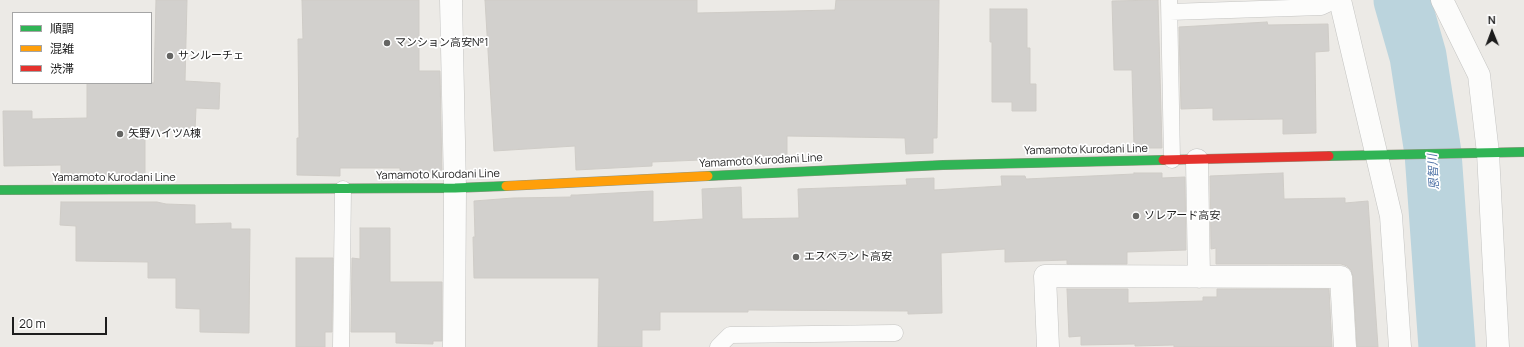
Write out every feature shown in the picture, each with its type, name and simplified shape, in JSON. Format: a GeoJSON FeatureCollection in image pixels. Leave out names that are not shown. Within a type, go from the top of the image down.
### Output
{"type":"FeatureCollection","features":[{"type":"Feature","properties":{"kind":"main road","name":"Yamamoto Kurodani Line"},"geometry":{"type":"LineString","coordinates":[[0,190],[455,188],[943,165],[1524,152]]}},
{"type":"Feature","properties":{"kind":"street"},"geometry":{"type":"LineString","coordinates":[[451,0],[455,188],[454,347]]}},
{"type":"Feature","properties":{"kind":"street"},"geometry":{"type":"LineString","coordinates":[[1340,0],[1387,156],[1400,347]]}},
{"type":"Feature","properties":{"kind":"street"},"geometry":{"type":"LineString","coordinates":[[1442,0],[1479,75],[1482,153],[1498,347]]}},
{"type":"Feature","properties":{"kind":"street"},"geometry":{"type":"LineString","coordinates":[[1197,160],[1199,277]]}},
{"type":"Feature","properties":{"kind":"street"},"geometry":{"type":"LineString","coordinates":[[1048,347],[1045,276],[1341,278],[1345,347]]}},
{"type":"Feature","properties":{"kind":"lane"},"geometry":{"type":"LineString","coordinates":[[1172,160],[1170,6],[1321,7],[1336,0]]}},
{"type":"Feature","properties":{"kind":"lane"},"geometry":{"type":"LineString","coordinates":[[341,347],[342,189]]}},
{"type":"Feature","properties":{"kind":"lane"},"geometry":{"type":"LineString","coordinates":[[718,347],[730,335],[895,333]]}},
{"type":"Feature","properties":{"kind":"building"},"geometry":{"type":"Polygon","coordinates":[[[156,0],[187,0],[185,81],[220,83],[219,109],[196,108],[195,131],[145,131],[145,177],[61,177],[61,165],[4,166],[3,111],[32,111],[32,119],[87,118],[87,84],[154,83],[156,0]]]}},
{"type":"Feature","properties":{"kind":"building"},"geometry":{"type":"Polygon","coordinates":[[[302,0],[419,0],[419,71],[440,71],[442,174],[400,175],[400,168],[340,168],[340,176],[297,175],[297,138],[299,138],[298,39],[303,39],[302,0]]]}},
{"type":"Feature","properties":{"kind":"building"},"geometry":{"type":"Polygon","coordinates":[[[485,0],[697,0],[697,13],[835,10],[836,0],[939,0],[937,138],[933,138],[933,153],[906,154],[905,138],[787,136],[787,160],[701,164],[701,160],[652,162],[652,166],[576,170],[575,146],[494,151],[485,0]]]}},
{"type":"Feature","properties":{"kind":"building"},"geometry":{"type":"Polygon","coordinates":[[[1158,0],[1162,148],[1134,148],[1132,70],[1114,70],[1112,1],[1158,0]]]}},
{"type":"Feature","properties":{"kind":"building"},"geometry":{"type":"Polygon","coordinates":[[[990,9],[1027,9],[1027,48],[1030,48],[1030,84],[1036,84],[1036,111],[1012,111],[1012,102],[992,102],[992,42],[990,42],[990,9]]]}},
{"type":"Feature","properties":{"kind":"building"},"geometry":{"type":"Polygon","coordinates":[[[1267,22],[1268,25],[1328,24],[1329,51],[1315,52],[1316,133],[1283,134],[1283,119],[1213,120],[1213,108],[1181,109],[1179,27],[1267,22]]]}},
{"type":"Feature","properties":{"kind":"building"},"geometry":{"type":"Polygon","coordinates":[[[1134,173],[1162,173],[1162,178],[1185,177],[1186,250],[1127,252],[1127,264],[1067,264],[1067,260],[1005,262],[1005,249],[941,253],[942,313],[908,314],[908,311],[748,310],[748,312],[660,312],[660,330],[642,330],[642,347],[598,347],[599,278],[474,278],[474,201],[513,198],[571,197],[571,195],[653,191],[653,222],[703,219],[702,189],[741,187],[742,219],[799,218],[798,189],[907,185],[906,179],[934,178],[934,190],[1002,186],[1001,176],[1025,176],[1026,179],[1134,173]]]}},
{"type":"Feature","properties":{"kind":"building"},"geometry":{"type":"Polygon","coordinates":[[[1283,173],[1284,199],[1345,198],[1345,203],[1368,201],[1378,347],[1357,347],[1353,276],[1351,270],[1347,266],[1341,264],[1216,264],[1216,248],[1211,249],[1210,176],[1283,173]]]}},
{"type":"Feature","properties":{"kind":"building"},"geometry":{"type":"Polygon","coordinates":[[[61,202],[157,202],[166,204],[195,205],[195,224],[231,223],[231,229],[250,229],[249,333],[200,332],[200,309],[176,308],[176,278],[148,278],[148,262],[76,261],[76,226],[60,225],[61,202]]]}},
{"type":"Feature","properties":{"kind":"building"},"geometry":{"type":"Polygon","coordinates":[[[360,228],[390,228],[390,282],[442,282],[442,341],[433,341],[433,344],[396,343],[396,332],[351,332],[352,258],[360,259],[360,228]]]}},
{"type":"Feature","properties":{"kind":"building"},"geometry":{"type":"Polygon","coordinates":[[[296,258],[333,258],[332,332],[325,332],[325,347],[296,347],[296,258]]]}},
{"type":"Feature","properties":{"kind":"building"},"geometry":{"type":"Polygon","coordinates":[[[1067,289],[1128,289],[1128,303],[1203,301],[1203,297],[1217,297],[1217,289],[1329,289],[1332,347],[1174,347],[1174,345],[1135,346],[1135,344],[1081,345],[1081,336],[1069,337],[1067,289]]]}},
{"type":"Feature","properties":{"kind":"waterway","name":"恩智川"},"geometry":{"type":"LineString","coordinates":[[1402,0],[1418,56],[1433,153],[1447,347]]}},
{"type":"Feature","properties":{"kind":"traffic: fast"},"geometry":{"type":"LineString","coordinates":[[1329,156],[1524,152]]}},
{"type":"Feature","properties":{"kind":"traffic: fast"},"geometry":{"type":"LineString","coordinates":[[708,176],[943,165],[1163,160]]}},
{"type":"Feature","properties":{"kind":"traffic: fast"},"geometry":{"type":"LineString","coordinates":[[0,190],[455,188],[506,186]]}},
{"type":"Feature","properties":{"kind":"traffic: slow"},"geometry":{"type":"LineString","coordinates":[[506,186],[708,176]]}},
{"type":"Feature","properties":{"kind":"traffic: jam"},"geometry":{"type":"LineString","coordinates":[[1163,160],[1329,156]]}},
{"type":"Feature","properties":{"kind":"place","name":"マンション高安№1"},"geometry":{"type":"Point","coordinates":[387,43]}},
{"type":"Feature","properties":{"kind":"place","name":"サンルーチェ"},"geometry":{"type":"Point","coordinates":[170,56]}},
{"type":"Feature","properties":{"kind":"place","name":"矢野ハイツA棟"},"geometry":{"type":"Point","coordinates":[120,134]}},
{"type":"Feature","properties":{"kind":"place","name":"ソレアード高安"},"geometry":{"type":"Point","coordinates":[1136,216]}},
{"type":"Feature","properties":{"kind":"place","name":"エスペラント高安"},"geometry":{"type":"Point","coordinates":[796,257]}}]}
